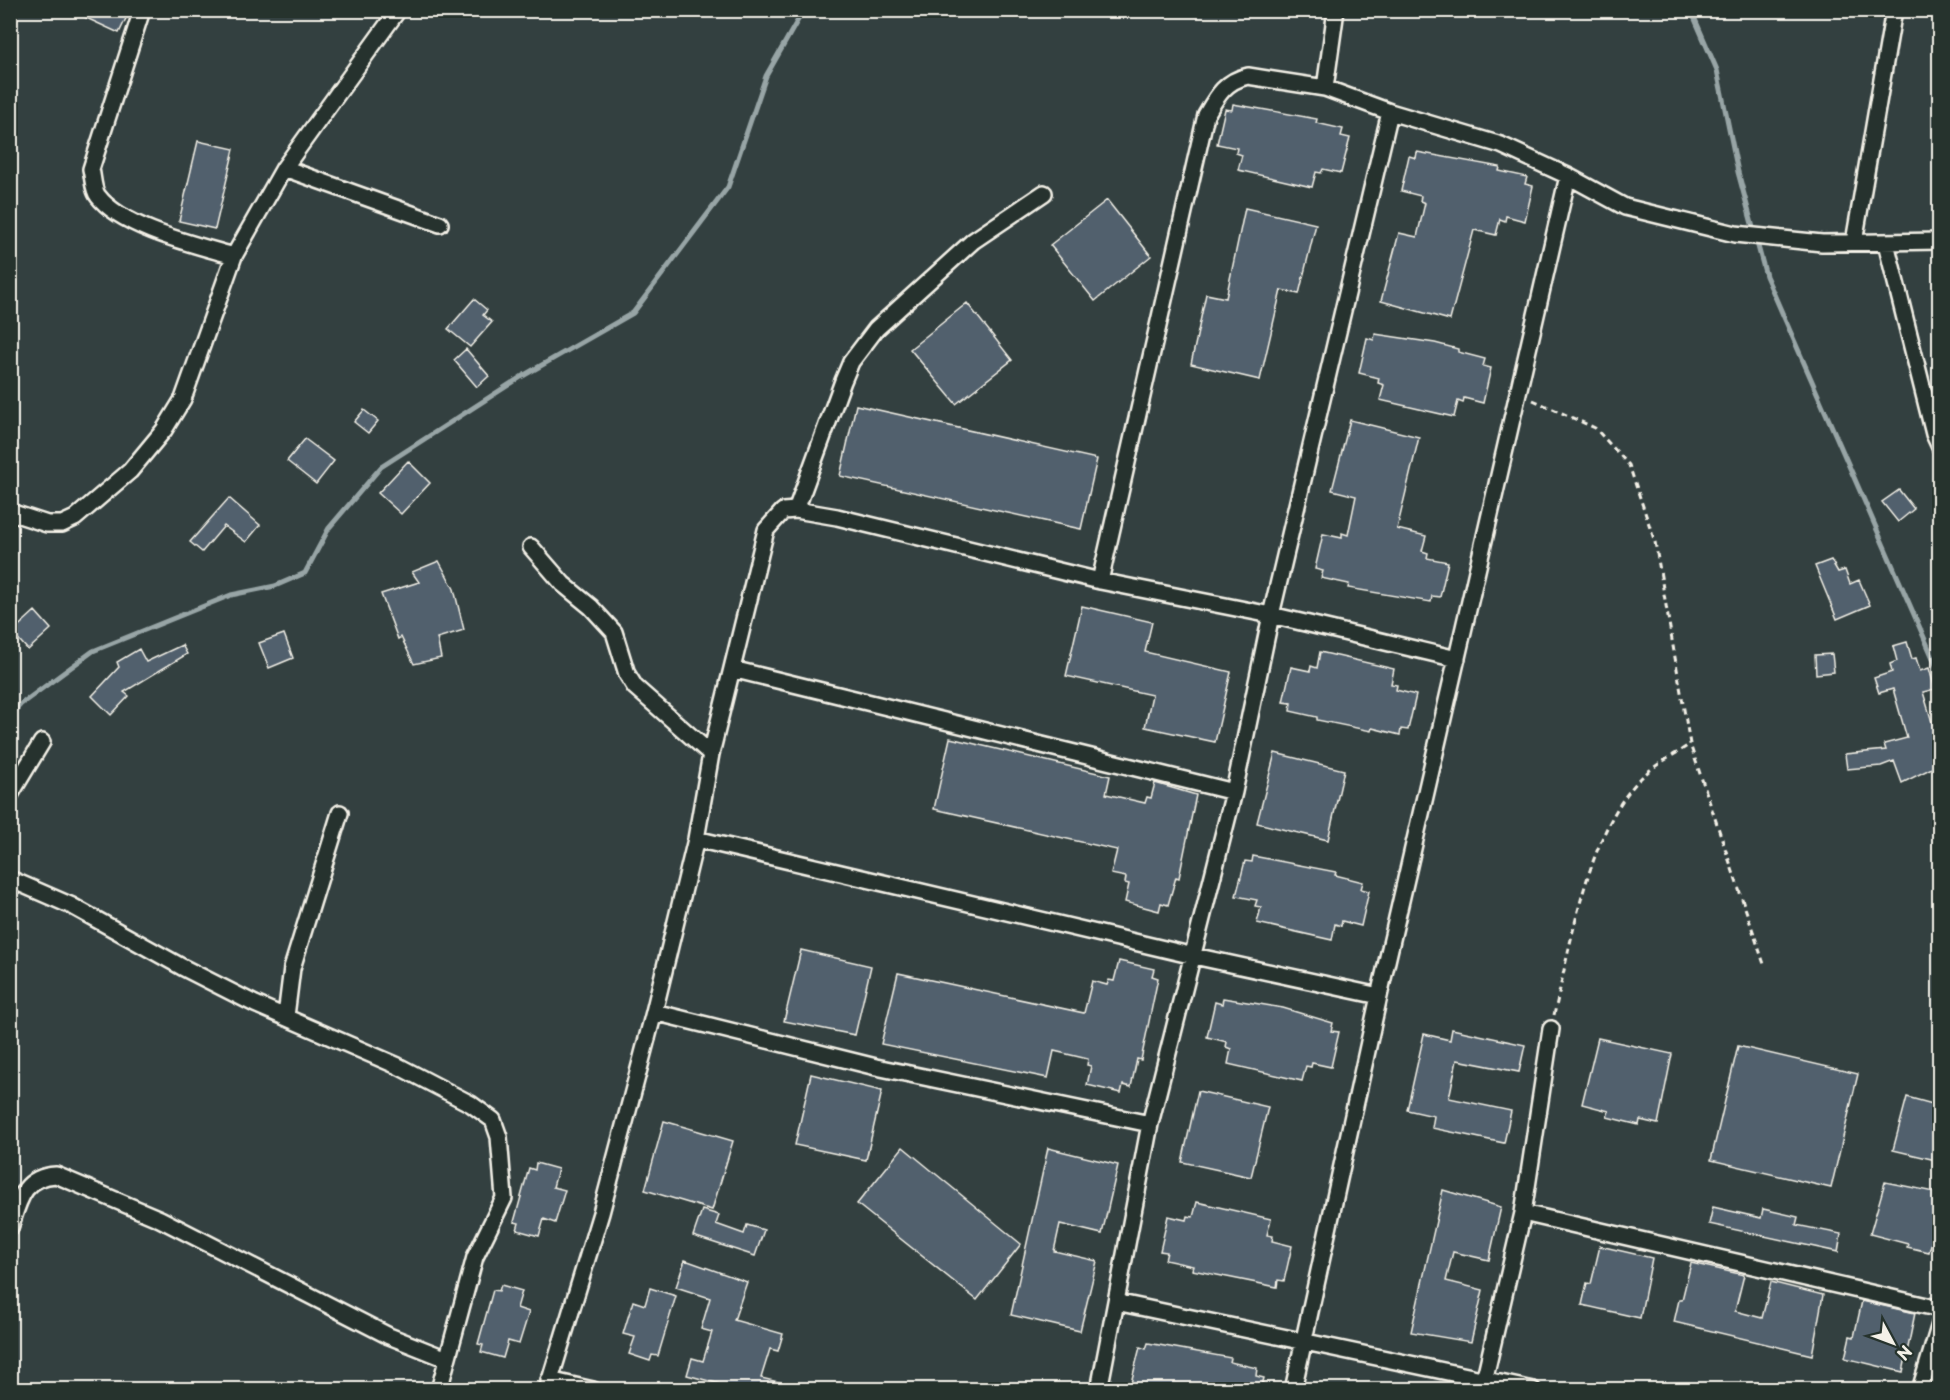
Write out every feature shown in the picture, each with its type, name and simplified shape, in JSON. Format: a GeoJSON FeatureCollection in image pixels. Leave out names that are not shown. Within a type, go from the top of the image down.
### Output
{"type":"FeatureCollection","features":[{"type":"Feature","properties":{"kind":"street"},"geometry":{"type":"LineString","coordinates":[[142,10],[91,169],[97,194],[112,210],[154,232],[234,256]]}},
{"type":"Feature","properties":{"kind":"street"},"geometry":{"type":"LineString","coordinates":[[10,512],[47,524],[62,524],[75,518],[130,471],[164,430],[183,399],[234,256],[284,168],[398,10]]}},
{"type":"Feature","properties":{"kind":"street"},"geometry":{"type":"LineString","coordinates":[[1325,88],[1336,10]]}},
{"type":"Feature","properties":{"kind":"street"},"geometry":{"type":"LineString","coordinates":[[1854,242],[1894,10]]}},
{"type":"Feature","properties":{"kind":"street"},"geometry":{"type":"LineString","coordinates":[[1100,581],[1206,115],[1221,89],[1237,78],[1248,76],[1325,88],[1390,112],[1501,145],[1568,176],[1625,207],[1735,234],[1822,243],[1940,241]]}},
{"type":"Feature","properties":{"kind":"street"},"geometry":{"type":"LineString","coordinates":[[1099,1389],[1150,1124],[1234,792],[1271,615],[1390,112]]}},
{"type":"Feature","properties":{"kind":"street"},"geometry":{"type":"LineString","coordinates":[[284,168],[440,224]]}},
{"type":"Feature","properties":{"kind":"street"},"geometry":{"type":"LineString","coordinates":[[1293,1389],[1306,1340],[1379,996],[1568,176]]}},
{"type":"Feature","properties":{"kind":"street"},"geometry":{"type":"LineString","coordinates":[[796,510],[847,372],[876,329],[973,241],[1044,192]]}},
{"type":"Feature","properties":{"kind":"street"},"geometry":{"type":"LineString","coordinates":[[1886,243],[1934,434],[1940,447]]}},
{"type":"Feature","properties":{"kind":"street"},"geometry":{"type":"LineString","coordinates":[[593,1389],[548,1385],[601,1213],[654,1012],[696,839],[711,754],[766,530],[783,511],[796,510],[837,517],[1100,581],[1271,615],[1457,659]]}},
{"type":"Feature","properties":{"kind":"street"},"geometry":{"type":"LineString","coordinates":[[531,546],[563,584],[591,607],[614,632],[627,674],[635,687],[711,754]]}},
{"type":"Feature","properties":{"kind":"street"},"geometry":{"type":"LineString","coordinates":[[732,669],[1234,792]]}},
{"type":"Feature","properties":{"kind":"street"},"geometry":{"type":"LineString","coordinates":[[10,795],[42,742]]}},
{"type":"Feature","properties":{"kind":"street"},"geometry":{"type":"LineString","coordinates":[[286,1016],[292,968],[340,813]]}},
{"type":"Feature","properties":{"kind":"street"},"geometry":{"type":"LineString","coordinates":[[696,839],[1194,956],[1379,996]]}},
{"type":"Feature","properties":{"kind":"street"},"geometry":{"type":"LineString","coordinates":[[10,879],[72,906],[182,967],[255,1004],[398,1066],[471,1104],[494,1120],[499,1137],[504,1198],[475,1257],[439,1389]]}},
{"type":"Feature","properties":{"kind":"street"},"geometry":{"type":"LineString","coordinates":[[654,1012],[876,1067],[1150,1124]]}},
{"type":"Feature","properties":{"kind":"street"},"geometry":{"type":"LineString","coordinates":[[1483,1384],[1523,1213],[1551,1029]]}},
{"type":"Feature","properties":{"kind":"street"},"geometry":{"type":"LineString","coordinates":[[10,1228],[18,1200],[30,1182],[43,1176],[56,1175],[160,1219],[389,1336],[447,1359]]}},
{"type":"Feature","properties":{"kind":"street"},"geometry":{"type":"LineString","coordinates":[[1523,1213],[1940,1309]]}},
{"type":"Feature","properties":{"kind":"street"},"geometry":{"type":"LineString","coordinates":[[1116,1302],[1306,1340],[1483,1384],[1533,1389]]}},
{"type":"Feature","properties":{"kind":"street"},"geometry":{"type":"LineString","coordinates":[[1920,1389],[1940,1324]]}},
{"type":"Feature","properties":{"kind":"path"},"geometry":{"type":"LineString","coordinates":[[1517,394],[1595,428],[1629,465],[1655,542],[1690,744],[1764,964]]}},
{"type":"Feature","properties":{"kind":"path"},"geometry":{"type":"LineString","coordinates":[[1551,1029],[1599,846],[1617,808],[1642,777],[1690,744]]}},
{"type":"Feature","properties":{"kind":"building"},"geometry":{"type":"Polygon","coordinates":[[[69,10],[130,10],[119,33],[69,10]]]}},
{"type":"Feature","properties":{"kind":"building"},"geometry":{"type":"Polygon","coordinates":[[[1233,104],[1317,119],[1316,123],[1343,129],[1341,136],[1350,138],[1341,173],[1323,169],[1321,173],[1316,172],[1312,187],[1238,170],[1242,155],[1236,153],[1237,148],[1217,144],[1225,109],[1232,110],[1233,104]]]}},
{"type":"Feature","properties":{"kind":"building"},"geometry":{"type":"Polygon","coordinates":[[[198,141],[234,149],[215,229],[179,221],[198,141]]]}},
{"type":"Feature","properties":{"kind":"building"},"geometry":{"type":"Polygon","coordinates":[[[1417,152],[1500,167],[1499,171],[1527,177],[1525,184],[1533,186],[1525,221],[1506,216],[1505,221],[1500,219],[1496,235],[1474,230],[1450,320],[1381,301],[1399,233],[1417,237],[1425,203],[1420,201],[1421,196],[1401,191],[1409,156],[1416,158],[1417,152]]]}},
{"type":"Feature","properties":{"kind":"building"},"geometry":{"type":"Polygon","coordinates":[[[1107,200],[1151,256],[1095,301],[1050,245],[1107,200]]]}},
{"type":"Feature","properties":{"kind":"building"},"geometry":{"type":"Polygon","coordinates":[[[1245,208],[1316,224],[1299,294],[1281,290],[1260,380],[1191,364],[1206,294],[1226,298],[1245,208]]]}},
{"type":"Feature","properties":{"kind":"building"},"geometry":{"type":"Polygon","coordinates":[[[474,299],[487,310],[483,315],[492,322],[470,347],[448,329],[474,299]]]}},
{"type":"Feature","properties":{"kind":"building"},"geometry":{"type":"Polygon","coordinates":[[[967,303],[1012,360],[956,404],[910,349],[967,303]]]}},
{"type":"Feature","properties":{"kind":"building"},"geometry":{"type":"Polygon","coordinates":[[[1375,334],[1435,343],[1485,359],[1483,366],[1491,368],[1483,403],[1464,398],[1463,403],[1458,401],[1454,417],[1380,400],[1384,385],[1378,383],[1379,378],[1359,373],[1367,338],[1374,340],[1375,334]]]}},
{"type":"Feature","properties":{"kind":"building"},"geometry":{"type":"Polygon","coordinates":[[[466,349],[489,376],[477,387],[454,360],[466,349]]]}},
{"type":"Feature","properties":{"kind":"building"},"geometry":{"type":"Polygon","coordinates":[[[856,405],[1097,459],[1081,529],[840,476],[856,405]]]}},
{"type":"Feature","properties":{"kind":"building"},"geometry":{"type":"Polygon","coordinates":[[[364,410],[378,421],[368,433],[354,422],[364,410]]]}},
{"type":"Feature","properties":{"kind":"building"},"geometry":{"type":"Polygon","coordinates":[[[1350,420],[1419,437],[1397,529],[1426,536],[1422,551],[1428,553],[1427,558],[1448,562],[1440,597],[1432,596],[1431,602],[1348,588],[1349,584],[1321,578],[1323,571],[1315,569],[1323,534],[1342,538],[1342,533],[1348,535],[1356,496],[1332,490],[1350,420]]]}},
{"type":"Feature","properties":{"kind":"building"},"geometry":{"type":"Polygon","coordinates":[[[305,439],[334,461],[316,484],[287,461],[305,439]]]}},
{"type":"Feature","properties":{"kind":"building"},"geometry":{"type":"Polygon","coordinates":[[[408,461],[430,483],[401,514],[378,493],[408,461]]]}},
{"type":"Feature","properties":{"kind":"building"},"geometry":{"type":"Polygon","coordinates":[[[1899,490],[1914,509],[1898,522],[1882,502],[1899,490]]]}},
{"type":"Feature","properties":{"kind":"building"},"geometry":{"type":"Polygon","coordinates":[[[229,498],[260,525],[246,542],[224,526],[202,552],[190,542],[229,498]]]}},
{"type":"Feature","properties":{"kind":"building"},"geometry":{"type":"Polygon","coordinates":[[[1831,560],[1838,572],[1845,570],[1850,584],[1859,580],[1870,605],[1837,619],[1815,566],[1831,560]]]}},
{"type":"Feature","properties":{"kind":"building"},"geometry":{"type":"Polygon","coordinates":[[[439,561],[454,589],[464,630],[437,638],[441,658],[414,664],[401,637],[398,639],[381,594],[419,582],[412,572],[439,561]]]}},
{"type":"Feature","properties":{"kind":"building"},"geometry":{"type":"Polygon","coordinates":[[[1082,606],[1152,622],[1145,652],[1231,672],[1215,742],[1145,727],[1152,695],[1066,676],[1082,606]]]}},
{"type":"Feature","properties":{"kind":"building"},"geometry":{"type":"Polygon","coordinates":[[[35,611],[51,629],[28,650],[12,632],[35,611]]]}},
{"type":"Feature","properties":{"kind":"building"},"geometry":{"type":"Polygon","coordinates":[[[284,634],[293,658],[269,668],[259,643],[284,634]]]}},
{"type":"Feature","properties":{"kind":"building"},"geometry":{"type":"Polygon","coordinates":[[[1907,642],[1912,659],[1916,658],[1920,671],[1929,668],[1935,689],[1923,692],[1935,732],[1940,730],[1940,764],[1902,783],[1894,761],[1881,766],[1847,769],[1845,754],[1886,750],[1884,744],[1907,738],[1893,689],[1879,693],[1874,678],[1892,672],[1890,664],[1897,661],[1893,646],[1907,642]]]}},
{"type":"Feature","properties":{"kind":"building"},"geometry":{"type":"Polygon","coordinates":[[[182,645],[187,654],[124,692],[129,696],[111,715],[92,696],[119,667],[117,662],[139,649],[146,662],[182,645]]]}},
{"type":"Feature","properties":{"kind":"building"},"geometry":{"type":"Polygon","coordinates":[[[1320,652],[1394,669],[1391,684],[1397,685],[1396,690],[1416,695],[1408,730],[1401,729],[1400,735],[1372,728],[1371,731],[1317,720],[1317,717],[1290,711],[1291,703],[1283,702],[1291,667],[1310,671],[1311,666],[1317,668],[1320,652]]]}},
{"type":"Feature","properties":{"kind":"building"},"geometry":{"type":"Polygon","coordinates":[[[1832,654],[1834,672],[1816,674],[1815,655],[1832,654]]]}},
{"type":"Feature","properties":{"kind":"building"},"geometry":{"type":"Polygon","coordinates":[[[950,738],[1110,776],[1106,794],[1145,803],[1147,797],[1151,798],[1155,783],[1196,795],[1179,878],[1176,877],[1168,905],[1161,903],[1159,911],[1125,902],[1129,884],[1125,883],[1126,877],[1111,874],[1117,850],[934,809],[950,738]]]}},
{"type":"Feature","properties":{"kind":"building"},"geometry":{"type":"Polygon","coordinates":[[[1275,753],[1344,770],[1328,840],[1257,823],[1275,753]]]}},
{"type":"Feature","properties":{"kind":"building"},"geometry":{"type":"Polygon","coordinates":[[[1253,856],[1336,872],[1335,875],[1363,882],[1361,889],[1369,891],[1361,926],[1342,921],[1341,926],[1335,924],[1332,940],[1257,923],[1261,907],[1255,906],[1257,900],[1236,896],[1245,861],[1252,862],[1253,856]]]}},
{"type":"Feature","properties":{"kind":"building"},"geometry":{"type":"Polygon","coordinates":[[[801,950],[871,966],[855,1035],[784,1021],[801,950]]]}},
{"type":"Feature","properties":{"kind":"building"},"geometry":{"type":"Polygon","coordinates":[[[1119,961],[1154,969],[1152,976],[1158,978],[1141,1060],[1137,1059],[1131,1087],[1123,1085],[1121,1093],[1087,1085],[1091,1066],[1087,1065],[1088,1059],[1054,1051],[1048,1078],[881,1044],[898,973],[1084,1013],[1092,981],[1107,985],[1109,980],[1114,981],[1119,961]]]}},
{"type":"Feature","properties":{"kind":"building"},"geometry":{"type":"Polygon","coordinates":[[[1223,998],[1283,1008],[1333,1023],[1331,1031],[1339,1032],[1331,1067],[1312,1063],[1311,1067],[1306,1066],[1302,1081],[1228,1064],[1231,1049],[1226,1047],[1227,1042],[1207,1037],[1215,1002],[1222,1004],[1223,998]]]}},
{"type":"Feature","properties":{"kind":"building"},"geometry":{"type":"Polygon","coordinates":[[[1452,1029],[1525,1045],[1519,1072],[1457,1060],[1449,1098],[1511,1111],[1504,1143],[1432,1128],[1434,1116],[1407,1110],[1424,1034],[1450,1040],[1452,1029]]]}},
{"type":"Feature","properties":{"kind":"building"},"geometry":{"type":"Polygon","coordinates":[[[1598,1038],[1672,1054],[1658,1124],[1640,1120],[1639,1125],[1607,1117],[1609,1111],[1582,1104],[1598,1038]]]}},
{"type":"Feature","properties":{"kind":"building"},"geometry":{"type":"Polygon","coordinates":[[[1738,1046],[1858,1074],[1831,1188],[1711,1160],[1738,1046]]]}},
{"type":"Feature","properties":{"kind":"building"},"geometry":{"type":"Polygon","coordinates":[[[811,1074],[882,1091],[866,1160],[795,1145],[811,1074]]]}},
{"type":"Feature","properties":{"kind":"building"},"geometry":{"type":"Polygon","coordinates":[[[1198,1091],[1268,1107],[1251,1177],[1182,1162],[1198,1091]]]}},
{"type":"Feature","properties":{"kind":"building"},"geometry":{"type":"Polygon","coordinates":[[[1907,1097],[1940,1106],[1940,1161],[1893,1150],[1907,1097]]]}},
{"type":"Feature","properties":{"kind":"building"},"geometry":{"type":"Polygon","coordinates":[[[664,1121],[733,1141],[712,1210],[645,1190],[664,1121]]]}},
{"type":"Feature","properties":{"kind":"building"},"geometry":{"type":"Polygon","coordinates":[[[903,1147],[1021,1244],[977,1300],[857,1204],[903,1147]]]}},
{"type":"Feature","properties":{"kind":"building"},"geometry":{"type":"Polygon","coordinates":[[[1048,1148],[1118,1165],[1102,1234],[1060,1224],[1054,1251],[1097,1261],[1080,1331],[1011,1315],[1048,1148]]]}},
{"type":"Feature","properties":{"kind":"building"},"geometry":{"type":"Polygon","coordinates":[[[536,1163],[558,1169],[553,1187],[565,1190],[555,1223],[544,1219],[539,1236],[517,1230],[519,1223],[514,1222],[529,1168],[535,1170],[536,1163]]]}},
{"type":"Feature","properties":{"kind":"building"},"geometry":{"type":"Polygon","coordinates":[[[1885,1182],[1940,1193],[1940,1211],[1929,1252],[1870,1234],[1885,1182]]]}},
{"type":"Feature","properties":{"kind":"building"},"geometry":{"type":"Polygon","coordinates":[[[1443,1190],[1501,1207],[1489,1260],[1453,1252],[1446,1281],[1483,1290],[1471,1342],[1411,1332],[1443,1190]]]}},
{"type":"Feature","properties":{"kind":"building"},"geometry":{"type":"Polygon","coordinates":[[[1197,1202],[1271,1219],[1267,1235],[1273,1236],[1272,1241],[1292,1246],[1284,1281],[1278,1280],[1277,1287],[1192,1270],[1193,1266],[1165,1260],[1167,1252],[1160,1251],[1168,1216],[1186,1220],[1187,1216],[1193,1217],[1197,1202]]]}},
{"type":"Feature","properties":{"kind":"building"},"geometry":{"type":"Polygon","coordinates":[[[1713,1207],[1761,1218],[1763,1209],[1798,1217],[1796,1225],[1841,1234],[1838,1252],[1709,1224],[1713,1207]]]}},
{"type":"Feature","properties":{"kind":"building"},"geometry":{"type":"Polygon","coordinates":[[[702,1210],[719,1215],[716,1224],[744,1234],[747,1225],[764,1230],[755,1256],[693,1236],[702,1210]]]}},
{"type":"Feature","properties":{"kind":"building"},"geometry":{"type":"Polygon","coordinates":[[[1600,1246],[1652,1258],[1640,1318],[1582,1305],[1587,1283],[1591,1284],[1600,1246]]]}},
{"type":"Feature","properties":{"kind":"building"},"geometry":{"type":"Polygon","coordinates":[[[685,1260],[747,1282],[734,1320],[783,1334],[778,1351],[770,1349],[761,1378],[787,1384],[787,1389],[738,1389],[687,1375],[692,1358],[703,1361],[712,1332],[701,1329],[710,1298],[676,1287],[685,1260]]]}},
{"type":"Feature","properties":{"kind":"building"},"geometry":{"type":"Polygon","coordinates":[[[1691,1263],[1744,1275],[1735,1311],[1762,1318],[1771,1282],[1823,1295],[1812,1355],[1674,1322],[1691,1263]]]}},
{"type":"Feature","properties":{"kind":"building"},"geometry":{"type":"Polygon","coordinates":[[[501,1285],[522,1291],[517,1308],[529,1312],[519,1344],[508,1341],[503,1358],[481,1352],[483,1345],[478,1344],[493,1290],[499,1291],[501,1285]]]}},
{"type":"Feature","properties":{"kind":"building"},"geometry":{"type":"Polygon","coordinates":[[[650,1288],[676,1296],[658,1356],[652,1355],[650,1361],[629,1354],[635,1337],[623,1334],[633,1301],[645,1305],[650,1288]]]}},
{"type":"Feature","properties":{"kind":"building"},"geometry":{"type":"Polygon","coordinates":[[[1862,1301],[1915,1313],[1903,1372],[1845,1358],[1850,1336],[1854,1337],[1862,1301]]]}},
{"type":"Feature","properties":{"kind":"building"},"geometry":{"type":"Polygon","coordinates":[[[1148,1343],[1231,1358],[1230,1362],[1257,1368],[1256,1376],[1264,1378],[1261,1389],[1151,1389],[1151,1387],[1131,1383],[1140,1347],[1146,1349],[1148,1343]]]}},
{"type":"Feature","properties":{"kind":"waterway"},"geometry":{"type":"LineString","coordinates":[[10,717],[21,704],[93,651],[231,595],[275,586],[305,573],[329,528],[381,467],[521,377],[633,313],[728,187],[766,76],[799,18],[806,10]]}},
{"type":"Feature","properties":{"kind":"waterway"},"geometry":{"type":"LineString","coordinates":[[1691,10],[1717,70],[1738,172],[1766,276],[1940,674]]}}]}
